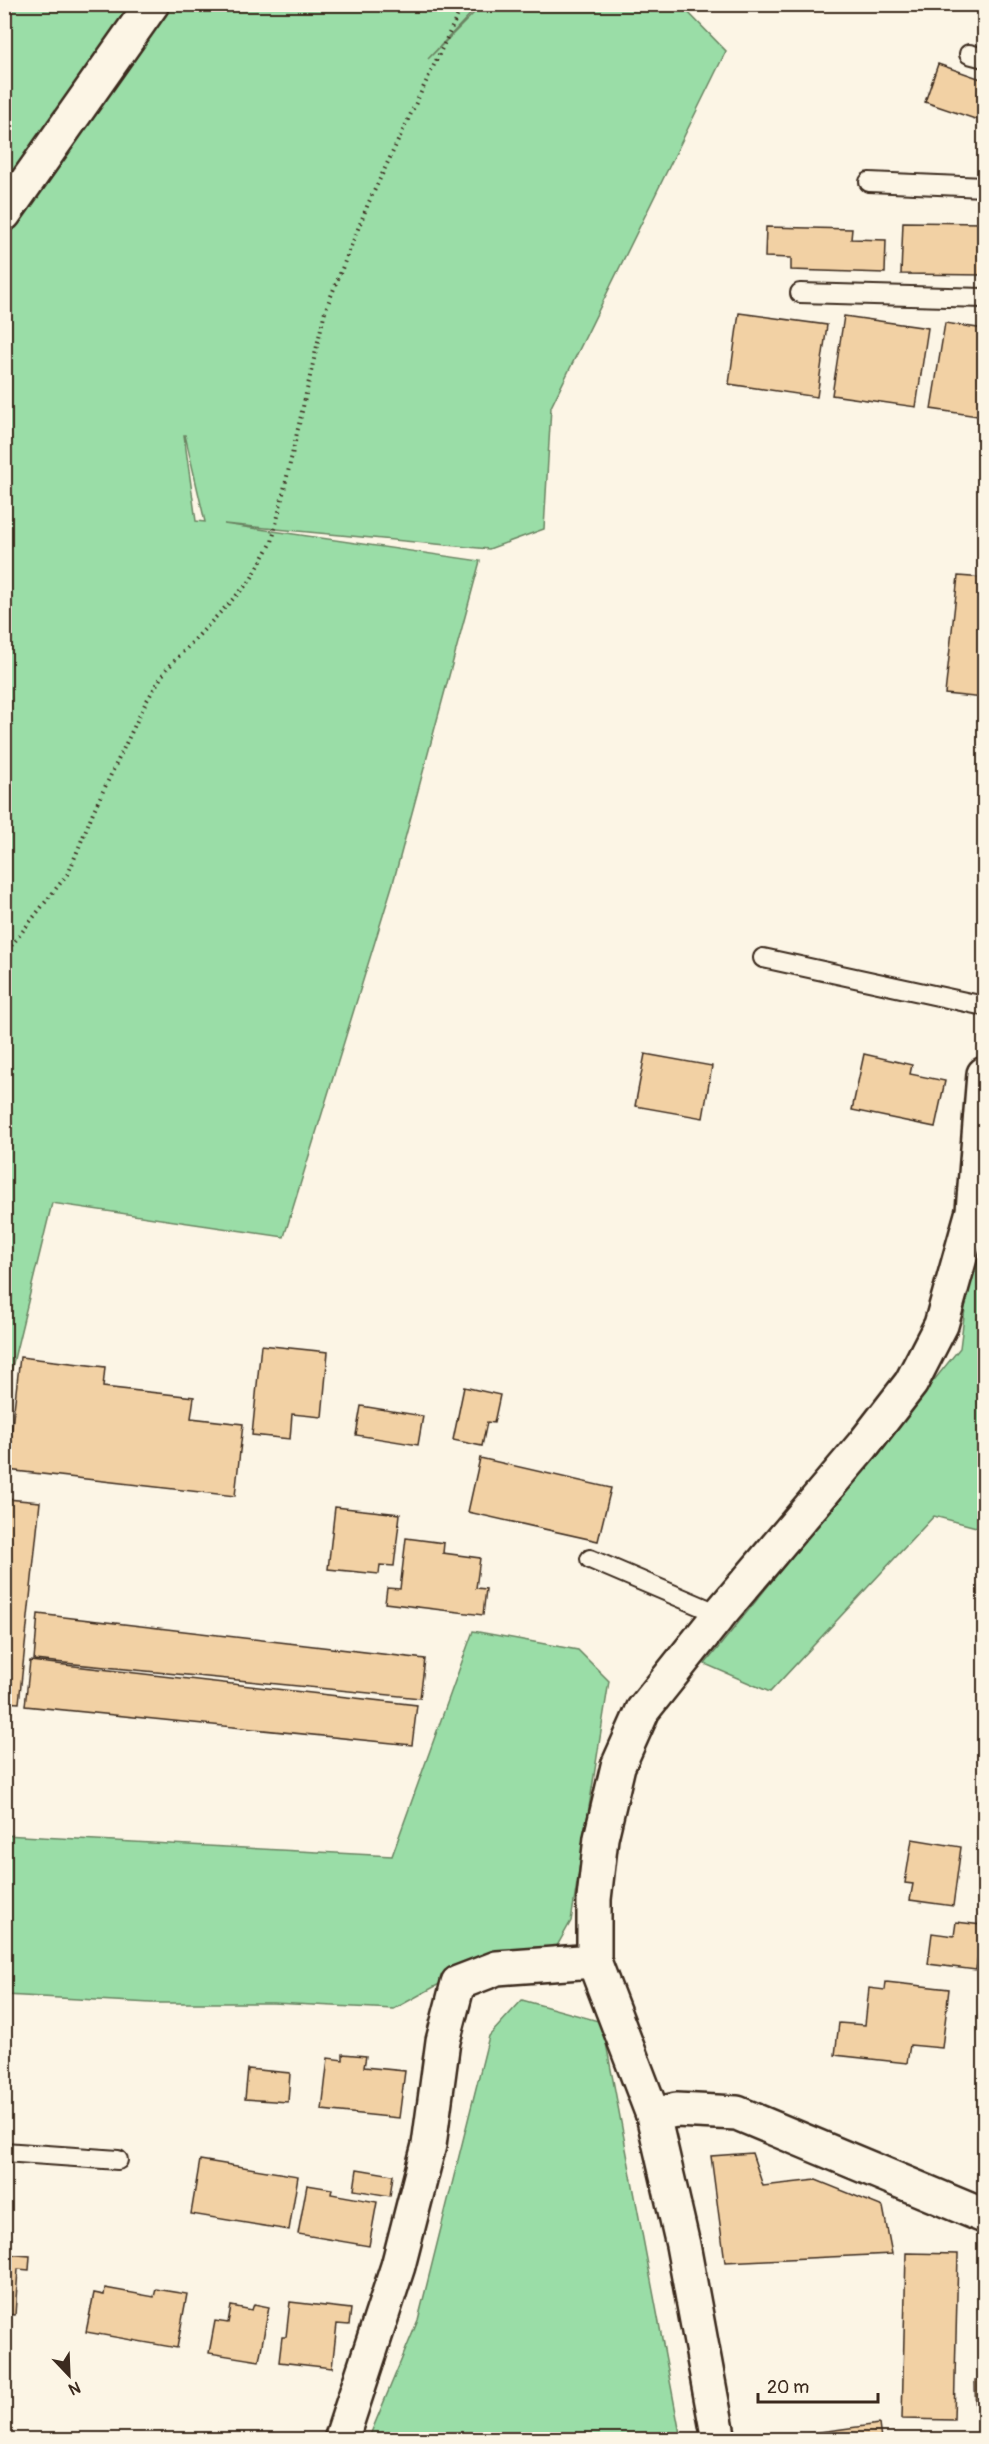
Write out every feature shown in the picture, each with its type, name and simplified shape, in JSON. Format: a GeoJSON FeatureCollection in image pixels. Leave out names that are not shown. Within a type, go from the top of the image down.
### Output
{"type":"FeatureCollection","features":[{"type":"Feature","properties":{"kind":"street"},"geometry":{"type":"LineString","coordinates":[[4,214],[152,4]]}},
{"type":"Feature","properties":{"kind":"street"},"geometry":{"type":"LineString","coordinates":[[719,2439],[683,2245],[653,2115],[594,1961],[594,1899],[598,1858],[618,1766],[643,1710],[719,1614],[863,1445],[911,1383],[941,1325],[973,1211],[984,1074]]}},
{"type":"Feature","properties":{"kind":"street"},"geometry":{"type":"LineString","coordinates":[[341,2439],[398,2266],[418,2189],[429,2145],[442,2042],[458,1983],[497,1968],[594,1961]]}},
{"type":"Feature","properties":{"kind":"street"},"geometry":{"type":"LineString","coordinates":[[653,2115],[676,2110],[737,2113],[984,2216]]}},
{"type":"Feature","properties":{"kind":"lane"},"geometry":{"type":"LineString","coordinates":[[870,182],[984,187]]}},
{"type":"Feature","properties":{"kind":"lane"},"geometry":{"type":"LineString","coordinates":[[800,293],[984,298]]}},
{"type":"Feature","properties":{"kind":"lane"},"geometry":{"type":"LineString","coordinates":[[763,958],[984,1006]]}},
{"type":"Feature","properties":{"kind":"lane"},"geometry":{"type":"LineString","coordinates":[[590,1559],[719,1614]]}},
{"type":"Feature","properties":{"kind":"lane"},"geometry":{"type":"LineString","coordinates":[[4,2152],[118,2160]]}},
{"type":"Feature","properties":{"kind":"path"},"geometry":{"type":"LineString","coordinates":[[4,955],[69,872],[93,812],[146,702],[165,671],[250,581],[272,542],[326,311],[368,204],[463,4]]}},
{"type":"Feature","properties":{"kind":"green space"},"geometry":{"type":"Polygon","coordinates":[[[5,5],[479,5],[428,59],[482,5],[681,5],[726,51],[551,407],[544,529],[489,549],[224,524],[480,561],[393,883],[284,1237],[52,1203],[5,1396],[5,5]],[[185,435],[196,521],[205,522],[185,435]]]}},
{"type":"Feature","properties":{"kind":"green space"},"geometry":{"type":"Polygon","coordinates":[[[984,1158],[984,1529],[934,1516],[770,1692],[705,1664],[960,1348],[984,1158]]]}},
{"type":"Feature","properties":{"kind":"green space"},"geometry":{"type":"Polygon","coordinates":[[[473,1631],[578,1650],[609,1681],[571,1921],[553,1953],[494,1954],[394,2009],[273,2003],[151,2003],[5,1995],[4,1835],[392,1856],[473,1631]]]}},
{"type":"Feature","properties":{"kind":"green space"},"geometry":{"type":"Polygon","coordinates":[[[522,2000],[602,2022],[681,2439],[368,2440],[418,2320],[489,2036],[522,2000]]]}},
{"type":"Feature","properties":{"kind":"building"},"geometry":{"type":"Polygon","coordinates":[[[938,64],[984,80],[984,122],[925,102],[938,64]]]}},
{"type":"Feature","properties":{"kind":"building"},"geometry":{"type":"Polygon","coordinates":[[[903,222],[984,223],[984,275],[901,274],[903,222]]]}},
{"type":"Feature","properties":{"kind":"building"},"geometry":{"type":"Polygon","coordinates":[[[766,227],[852,229],[851,239],[886,240],[885,273],[791,270],[791,258],[765,257],[766,227]]]}},
{"type":"Feature","properties":{"kind":"building"},"geometry":{"type":"Polygon","coordinates":[[[739,313],[827,325],[817,397],[729,384],[739,313]]]}},
{"type":"Feature","properties":{"kind":"building"},"geometry":{"type":"Polygon","coordinates":[[[844,316],[928,328],[916,407],[832,395],[844,316]]]}},
{"type":"Feature","properties":{"kind":"building"},"geometry":{"type":"Polygon","coordinates":[[[945,323],[984,329],[984,417],[931,409],[945,323]]]}},
{"type":"Feature","properties":{"kind":"building"},"geometry":{"type":"Polygon","coordinates":[[[958,576],[984,578],[984,698],[945,694],[958,576]]]}},
{"type":"Feature","properties":{"kind":"building"},"geometry":{"type":"Polygon","coordinates":[[[645,1054],[712,1066],[703,1118],[635,1106],[645,1054]]]}},
{"type":"Feature","properties":{"kind":"building"},"geometry":{"type":"Polygon","coordinates":[[[864,1054],[912,1065],[910,1074],[945,1081],[935,1127],[852,1110],[864,1054]]]}},
{"type":"Feature","properties":{"kind":"building"},"geometry":{"type":"Polygon","coordinates":[[[261,1345],[328,1352],[322,1417],[292,1414],[290,1439],[252,1435],[261,1345]]]}},
{"type":"Feature","properties":{"kind":"building"},"geometry":{"type":"Polygon","coordinates":[[[20,1357],[105,1367],[103,1387],[194,1397],[191,1418],[243,1424],[235,1496],[7,1470],[20,1357]]]}},
{"type":"Feature","properties":{"kind":"building"},"geometry":{"type":"Polygon","coordinates":[[[464,1387],[500,1395],[494,1423],[487,1422],[482,1446],[453,1440],[464,1387]]]}},
{"type":"Feature","properties":{"kind":"building"},"geometry":{"type":"Polygon","coordinates":[[[361,1406],[423,1416],[418,1445],[356,1435],[361,1406]]]}},
{"type":"Feature","properties":{"kind":"building"},"geometry":{"type":"Polygon","coordinates":[[[480,1458],[611,1488],[598,1541],[468,1512],[480,1458]]]}},
{"type":"Feature","properties":{"kind":"building"},"geometry":{"type":"Polygon","coordinates":[[[7,1499],[40,1502],[19,1703],[4,1702],[4,1523],[7,1499]]]}},
{"type":"Feature","properties":{"kind":"building"},"geometry":{"type":"Polygon","coordinates":[[[335,1507],[400,1514],[394,1566],[380,1565],[379,1574],[328,1569],[335,1507]]]}},
{"type":"Feature","properties":{"kind":"building"},"geometry":{"type":"Polygon","coordinates":[[[406,1538],[444,1543],[443,1553],[480,1558],[476,1588],[486,1589],[483,1615],[385,1603],[387,1588],[400,1589],[406,1538]]]}},
{"type":"Feature","properties":{"kind":"building"},"geometry":{"type":"Polygon","coordinates":[[[38,1614],[425,1659],[420,1698],[34,1660],[38,1614]]]}},
{"type":"Feature","properties":{"kind":"building"},"geometry":{"type":"Polygon","coordinates":[[[30,1661],[417,1705],[412,1745],[25,1706],[30,1661]]]}},
{"type":"Feature","properties":{"kind":"building"},"geometry":{"type":"Polygon","coordinates":[[[912,1839],[961,1847],[953,1906],[910,1900],[913,1884],[905,1883],[912,1839]]]}},
{"type":"Feature","properties":{"kind":"building"},"geometry":{"type":"Polygon","coordinates":[[[956,1922],[982,1925],[976,1970],[928,1964],[932,1933],[954,1936],[956,1922]]]}},
{"type":"Feature","properties":{"kind":"building"},"geometry":{"type":"Polygon","coordinates":[[[886,1982],[949,1989],[942,2048],[910,2045],[907,2063],[835,2055],[839,2023],[865,2025],[869,1988],[885,1990],[886,1982]]]}},
{"type":"Feature","properties":{"kind":"building"},"geometry":{"type":"Polygon","coordinates":[[[343,2054],[366,2056],[364,2067],[405,2071],[399,2118],[322,2110],[328,2058],[343,2060],[343,2054]]]}},
{"type":"Feature","properties":{"kind":"building"},"geometry":{"type":"Polygon","coordinates":[[[248,2069],[290,2073],[288,2102],[245,2099],[248,2069]]]}},
{"type":"Feature","properties":{"kind":"building"},"geometry":{"type":"Polygon","coordinates":[[[752,2153],[763,2186],[816,2180],[883,2207],[892,2254],[725,2262],[711,2156],[752,2153]]]}},
{"type":"Feature","properties":{"kind":"building"},"geometry":{"type":"Polygon","coordinates":[[[200,2160],[298,2176],[289,2230],[191,2214],[200,2160]]]}},
{"type":"Feature","properties":{"kind":"building"},"geometry":{"type":"Polygon","coordinates":[[[357,2169],[393,2175],[390,2196],[354,2190],[357,2169]]]}},
{"type":"Feature","properties":{"kind":"building"},"geometry":{"type":"Polygon","coordinates":[[[307,2185],[332,2189],[331,2194],[377,2202],[369,2246],[298,2234],[307,2185]]]}},
{"type":"Feature","properties":{"kind":"building"},"geometry":{"type":"Polygon","coordinates":[[[906,2253],[958,2254],[954,2420],[902,2419],[906,2253]]]}},
{"type":"Feature","properties":{"kind":"building"},"geometry":{"type":"Polygon","coordinates":[[[4,2254],[30,2256],[29,2270],[18,2269],[15,2315],[4,2314],[4,2254]]]}},
{"type":"Feature","properties":{"kind":"building"},"geometry":{"type":"Polygon","coordinates":[[[105,2288],[154,2297],[156,2289],[187,2294],[177,2348],[86,2332],[94,2293],[104,2295],[105,2288]]]}},
{"type":"Feature","properties":{"kind":"building"},"geometry":{"type":"Polygon","coordinates":[[[290,2302],[351,2309],[349,2325],[337,2324],[332,2368],[279,2362],[282,2337],[286,2337],[290,2302]]]}},
{"type":"Feature","properties":{"kind":"building"},"geometry":{"type":"Polygon","coordinates":[[[254,2304],[269,2307],[259,2361],[209,2353],[215,2321],[228,2323],[231,2306],[252,2310],[254,2304]]]}},
{"type":"Feature","properties":{"kind":"building"},"geometry":{"type":"Polygon","coordinates":[[[975,2380],[984,2380],[984,2425],[976,2425],[975,2380]]]}},
{"type":"Feature","properties":{"kind":"building"},"geometry":{"type":"Polygon","coordinates":[[[879,2424],[881,2440],[806,2440],[805,2434],[879,2424]]]}}]}
